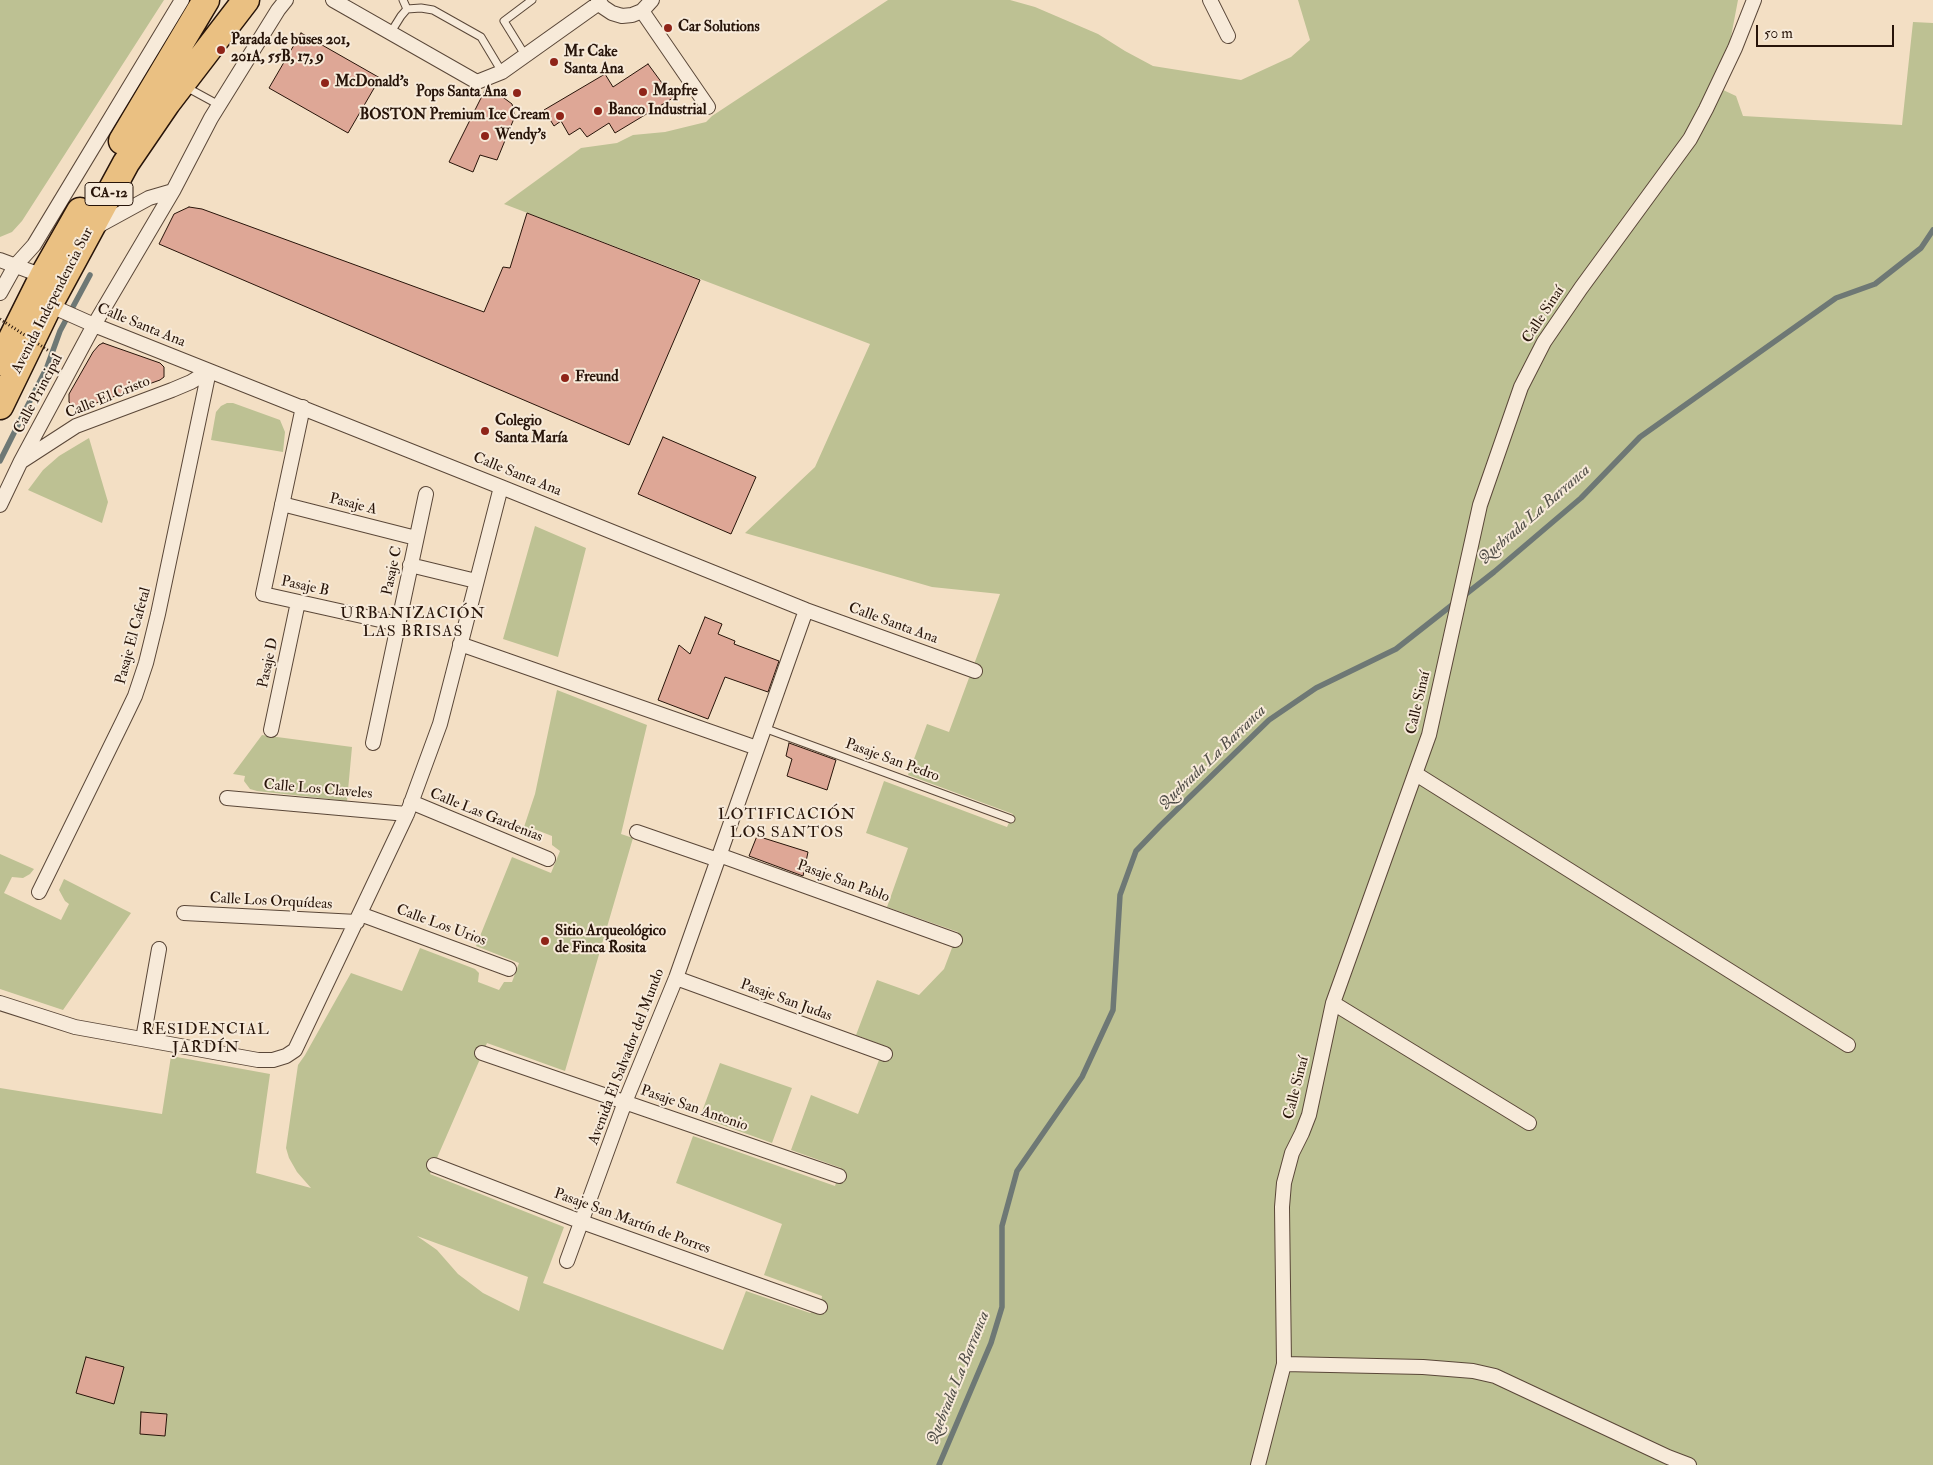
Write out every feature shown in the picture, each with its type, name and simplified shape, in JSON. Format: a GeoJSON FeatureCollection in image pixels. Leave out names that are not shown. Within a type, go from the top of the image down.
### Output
{"type":"FeatureCollection","features":[{"type":"Feature","properties":{"kind":"highway","name":"Avenida Independencia Sur"},"geometry":{"type":"LineString","coordinates":[[0,362],[65,236],[206,0]]}},
{"type":"Feature","properties":{"kind":"highway","name":"Avenida Independencia Sur"},"geometry":{"type":"LineString","coordinates":[[0,406],[49,305],[126,163],[166,103],[246,0]]}},
{"type":"Feature","properties":{"kind":"street"},"geometry":{"type":"LineString","coordinates":[[0,293],[14,266],[34,245],[182,0]]}},
{"type":"Feature","properties":{"kind":"street","name":"Calle Principal"},"geometry":{"type":"LineString","coordinates":[[0,505],[21,461],[94,325],[173,190],[219,105],[286,0]]}},
{"type":"Feature","properties":{"kind":"street"},"geometry":{"type":"LineString","coordinates":[[334,0],[477,82],[502,72],[599,1],[612,13],[622,16],[642,11],[652,0]]}},
{"type":"Feature","properties":{"kind":"street"},"geometry":{"type":"LineString","coordinates":[[1210,0],[1228,36]]}},
{"type":"Feature","properties":{"kind":"street","name":"Calle Sinaí"},"geometry":{"type":"LineString","coordinates":[[1258,1465],[1284,1364],[1282,1207],[1284,1183],[1292,1153],[1309,1115],[1333,1002],[1430,735],[1480,506],[1520,387],[1544,342],[1581,288],[1690,139],[1735,48],[1754,0]]}},
{"type":"Feature","properties":{"kind":"street"},"geometry":{"type":"LineString","coordinates":[[642,11],[708,107]]}},
{"type":"Feature","properties":{"kind":"street"},"geometry":{"type":"LineString","coordinates":[[89,231],[149,198],[173,190]]}},
{"type":"Feature","properties":{"kind":"street"},"geometry":{"type":"LineString","coordinates":[[0,260],[43,276]]}},
{"type":"Feature","properties":{"kind":"street","name":"Calle Santa Ana"},"geometry":{"type":"LineString","coordinates":[[49,305],[94,325],[303,407],[806,610],[975,672]]}},
{"type":"Feature","properties":{"kind":"street","name":"Calle El Cristo"},"geometry":{"type":"LineString","coordinates":[[21,461],[76,426],[172,390],[191,382],[209,370]]}},
{"type":"Feature","properties":{"kind":"street","name":"Pasaje El Cafetal"},"geometry":{"type":"LineString","coordinates":[[39,892],[135,696],[146,663],[209,370]]}},
{"type":"Feature","properties":{"kind":"street"},"geometry":{"type":"LineString","coordinates":[[282,504],[303,407]]}},
{"type":"Feature","properties":{"kind":"street"},"geometry":{"type":"LineString","coordinates":[[0,1003],[75,1027],[258,1060],[273,1060],[286,1056],[295,1050],[359,918],[409,808],[440,724],[502,487]]}},
{"type":"Feature","properties":{"kind":"street","name":"Pasaje C"},"geometry":{"type":"LineString","coordinates":[[373,743],[426,494]]}},
{"type":"Feature","properties":{"kind":"street","name":"Pasaje A"},"geometry":{"type":"LineString","coordinates":[[282,504],[416,538]]}},
{"type":"Feature","properties":{"kind":"street","name":"Pasaje B"},"geometry":{"type":"LineString","coordinates":[[282,504],[263,594],[398,624]]}},
{"type":"Feature","properties":{"kind":"street"},"geometry":{"type":"LineString","coordinates":[[410,566],[476,581]]}},
{"type":"Feature","properties":{"kind":"street","name":"Pasaje D"},"geometry":{"type":"LineString","coordinates":[[271,730],[298,602]]}},
{"type":"Feature","properties":{"kind":"street","name":"Avenida El Salvador del Mundo"},"geometry":{"type":"LineString","coordinates":[[567,1261],[625,1102],[676,978],[806,610]]}},
{"type":"Feature","properties":{"kind":"street"},"geometry":{"type":"LineString","coordinates":[[460,644],[757,748]]}},
{"type":"Feature","properties":{"kind":"street"},"geometry":{"type":"LineString","coordinates":[[1416,774],[1848,1044]]}},
{"type":"Feature","properties":{"kind":"street","name":"Calle Los Claveles"},"geometry":{"type":"LineString","coordinates":[[228,798],[409,808]]}},
{"type":"Feature","properties":{"kind":"street","name":"Calle Las Gardenias"},"geometry":{"type":"LineString","coordinates":[[409,808],[548,859]]}},
{"type":"Feature","properties":{"kind":"street","name":"Pasaje San Pablo"},"geometry":{"type":"LineString","coordinates":[[637,832],[719,857],[955,940]]}},
{"type":"Feature","properties":{"kind":"street","name":"Calle Los Orquídeas"},"geometry":{"type":"LineString","coordinates":[[184,913],[359,918]]}},
{"type":"Feature","properties":{"kind":"street","name":"Calle Los Urios"},"geometry":{"type":"LineString","coordinates":[[359,918],[510,969]]}},
{"type":"Feature","properties":{"kind":"street"},"geometry":{"type":"LineString","coordinates":[[143,1039],[159,949]]}},
{"type":"Feature","properties":{"kind":"street","name":"Pasaje San Judas"},"geometry":{"type":"LineString","coordinates":[[676,978],[885,1054]]}},
{"type":"Feature","properties":{"kind":"street"},"geometry":{"type":"LineString","coordinates":[[1333,1002],[1529,1122]]}},
{"type":"Feature","properties":{"kind":"street","name":"Pasaje San Antonio"},"geometry":{"type":"LineString","coordinates":[[482,1053],[839,1176]]}},
{"type":"Feature","properties":{"kind":"street","name":"Pasaje San Martín de Porres"},"geometry":{"type":"LineString","coordinates":[[434,1166],[582,1222],[820,1306]]}},
{"type":"Feature","properties":{"kind":"street"},"geometry":{"type":"LineString","coordinates":[[1284,1364],[1423,1367],[1473,1371],[1495,1376],[1668,1461],[1689,1465]]}},
{"type":"Feature","properties":{"kind":"lane"},"geometry":{"type":"LineString","coordinates":[[403,0],[408,9]]}},
{"type":"Feature","properties":{"kind":"lane"},"geometry":{"type":"LineString","coordinates":[[525,55],[504,21],[532,0]]}},
{"type":"Feature","properties":{"kind":"lane"},"geometry":{"type":"LineString","coordinates":[[390,32],[408,9],[421,8],[433,10],[481,37],[502,72]]}},
{"type":"Feature","properties":{"kind":"lane"},"geometry":{"type":"LineString","coordinates":[[181,84],[219,105]]}},
{"type":"Feature","properties":{"kind":"lane","name":"Pasaje San Pedro"},"geometry":{"type":"LineString","coordinates":[[764,728],[1011,819]]}},
{"type":"Feature","properties":{"kind":"path"},"geometry":{"type":"LineString","coordinates":[[0,319],[49,351]]}},
{"type":"Feature","properties":{"kind":"green space"},"geometry":{"type":"Polygon","coordinates":[[[0,0],[164,0],[22,221],[12,232],[0,237],[0,0]]]}},
{"type":"Feature","properties":{"kind":"green space"},"geometry":{"type":"Polygon","coordinates":[[[888,0],[1010,0],[1035,7],[1098,34],[1153,66],[1241,80],[1291,57],[1310,40],[1298,0],[1738,0],[1721,89],[1736,96],[1743,116],[1902,125],[1913,22],[1933,23],[1933,1465],[0,1465],[0,1088],[162,1114],[171,1056],[270,1074],[256,1173],[311,1188],[297,1172],[286,1148],[298,1065],[351,973],[402,991],[420,948],[475,969],[479,973],[478,982],[499,990],[504,982],[512,982],[519,963],[476,946],[512,857],[551,873],[560,851],[552,845],[552,836],[534,829],[531,835],[521,836],[535,794],[557,690],[647,725],[621,834],[633,838],[565,1071],[487,1043],[430,1174],[564,1227],[543,1283],[723,1350],[746,1291],[810,1313],[820,1307],[822,1296],[764,1275],[782,1224],[676,1183],[693,1136],[835,1186],[841,1168],[791,1150],[811,1095],[858,1114],[879,1060],[890,1048],[856,1035],[877,980],[919,995],[944,969],[958,932],[887,907],[908,848],[866,833],[884,781],[1007,827],[1013,814],[908,775],[927,724],[949,732],[1000,594],[932,587],[745,533],[815,467],[870,344],[504,204],[581,148],[617,143],[633,135],[665,132],[706,122],[712,116],[888,0]],[[417,1236],[437,1250],[458,1274],[483,1293],[519,1311],[528,1277],[417,1236]]]}},
{"type":"Feature","properties":{"kind":"green space"},"geometry":{"type":"Polygon","coordinates":[[[227,403],[233,403],[280,420],[285,432],[283,452],[211,440],[216,412],[227,403]]]}},
{"type":"Feature","properties":{"kind":"green space"},"geometry":{"type":"Polygon","coordinates":[[[89,438],[108,502],[102,523],[28,490],[43,470],[59,456],[89,438]]]}},
{"type":"Feature","properties":{"kind":"green space"},"geometry":{"type":"Polygon","coordinates":[[[535,526],[586,548],[558,657],[503,639],[535,526]]]}},
{"type":"Feature","properties":{"kind":"green space"},"geometry":{"type":"Polygon","coordinates":[[[262,735],[352,747],[347,801],[250,789],[244,781],[245,776],[233,774],[262,735]]]}},
{"type":"Feature","properties":{"kind":"green space"},"geometry":{"type":"Polygon","coordinates":[[[0,854],[34,869],[23,878],[12,877],[4,893],[61,920],[69,904],[65,901],[59,890],[64,879],[131,913],[63,1010],[0,989],[0,854]]]}},
{"type":"Feature","properties":{"kind":"green space"},"geometry":{"type":"Polygon","coordinates":[[[720,1063],[792,1088],[772,1143],[700,1117],[720,1063]]]}},
{"type":"Feature","properties":{"kind":"building","name":"McDonald's"},"geometry":{"type":"Polygon","coordinates":[[[301,33],[380,78],[348,133],[269,88],[301,33]]]}},
{"type":"Feature","properties":{"kind":"building"},"geometry":{"type":"Polygon","coordinates":[[[648,64],[673,98],[615,133],[609,123],[587,137],[580,128],[569,135],[561,121],[554,126],[544,110],[605,74],[613,87],[648,64]]]}},
{"type":"Feature","properties":{"kind":"building","name":"Wendy's"},"geometry":{"type":"Polygon","coordinates":[[[486,88],[512,104],[515,116],[497,160],[480,155],[473,172],[449,162],[486,88]]]}},
{"type":"Feature","properties":{"kind":"building","name":"Freund"},"geometry":{"type":"Polygon","coordinates":[[[189,207],[202,209],[484,312],[503,267],[510,268],[527,213],[700,280],[629,445],[159,244],[174,214],[189,207]]]}},
{"type":"Feature","properties":{"kind":"building"},"geometry":{"type":"Polygon","coordinates":[[[103,343],[160,363],[164,367],[164,377],[82,408],[72,406],[69,402],[69,394],[93,352],[103,343]]]}},
{"type":"Feature","properties":{"kind":"building"},"geometry":{"type":"Polygon","coordinates":[[[663,437],[756,477],[731,534],[638,494],[663,437]]]}},
{"type":"Feature","properties":{"kind":"building"},"geometry":{"type":"Polygon","coordinates":[[[705,617],[722,624],[718,634],[735,641],[734,644],[779,661],[768,692],[725,677],[708,719],[658,700],[679,645],[690,654],[705,617]]]}},
{"type":"Feature","properties":{"kind":"building"},"geometry":{"type":"Polygon","coordinates":[[[789,743],[836,760],[827,790],[787,776],[792,759],[786,756],[789,743]]]}},
{"type":"Feature","properties":{"kind":"building"},"geometry":{"type":"Polygon","coordinates":[[[757,836],[808,852],[803,876],[749,856],[757,836]]]}},
{"type":"Feature","properties":{"kind":"building"},"geometry":{"type":"Polygon","coordinates":[[[86,1357],[124,1367],[114,1404],[76,1393],[86,1357]]]}},
{"type":"Feature","properties":{"kind":"building"},"geometry":{"type":"Polygon","coordinates":[[[141,1412],[167,1414],[165,1436],[140,1434],[141,1412]]]}},
{"type":"Feature","properties":{"kind":"waterway","name":"Quebrada La Barranca"},"geometry":{"type":"LineString","coordinates":[[939,1465],[991,1343],[1002,1307],[1002,1226],[1017,1171],[1082,1077],[1113,1010],[1120,895],[1136,851],[1269,720],[1316,688],[1396,649],[1494,572],[1581,498],[1640,437],[1836,298],[1875,284],[1921,248],[1933,230]]}},
{"type":"Feature","properties":{"kind":"waterway"},"geometry":{"type":"LineString","coordinates":[[0,461],[47,367],[60,331],[90,275]]}},
{"type":"Feature","properties":{"kind":"place","name":"Car Solutions"},"geometry":{"type":"Point","coordinates":[668,28]}},
{"type":"Feature","properties":{"kind":"place","name":"Parada de buses 201, 201A, 55B, 17, 9"},"geometry":{"type":"Point","coordinates":[221,50]}},
{"type":"Feature","properties":{"kind":"place","name":"Mr Cake Santa Ana"},"geometry":{"type":"Point","coordinates":[554,62]}},
{"type":"Feature","properties":{"kind":"place","name":"McDonald's"},"geometry":{"type":"Point","coordinates":[325,83]}},
{"type":"Feature","properties":{"kind":"place","name":"Mapfre"},"geometry":{"type":"Point","coordinates":[643,92]}},
{"type":"Feature","properties":{"kind":"place","name":"Pops Santa Ana"},"geometry":{"type":"Point","coordinates":[517,93]}},
{"type":"Feature","properties":{"kind":"place","name":"Banco Industrial"},"geometry":{"type":"Point","coordinates":[598,111]}},
{"type":"Feature","properties":{"kind":"place","name":"BOSTON Premium Ice Cream"},"geometry":{"type":"Point","coordinates":[560,116]}},
{"type":"Feature","properties":{"kind":"place","name":"Wendy's"},"geometry":{"type":"Point","coordinates":[485,136]}},
{"type":"Feature","properties":{"kind":"place","name":"Freund"},"geometry":{"type":"Point","coordinates":[565,378]}},
{"type":"Feature","properties":{"kind":"place","name":"Colegio Santa María"},"geometry":{"type":"Point","coordinates":[485,431]}},
{"type":"Feature","properties":{"kind":"place","name":"Sitio Arqueológico de Finca Rosita"},"geometry":{"type":"Point","coordinates":[545,941]}},
{"type":"Feature","properties":{"kind":"district","name":"URBANIZACIÓN LAS BRISAS"},"geometry":{"type":"Point","coordinates":[413,624]}},
{"type":"Feature","properties":{"kind":"district","name":"LOTIFICACIÓN LOS SANTOS"},"geometry":{"type":"Point","coordinates":[787,825]}},
{"type":"Feature","properties":{"kind":"district","name":"RESIDENCIAL JARDÍN"},"geometry":{"type":"Point","coordinates":[206,1040]}}]}
